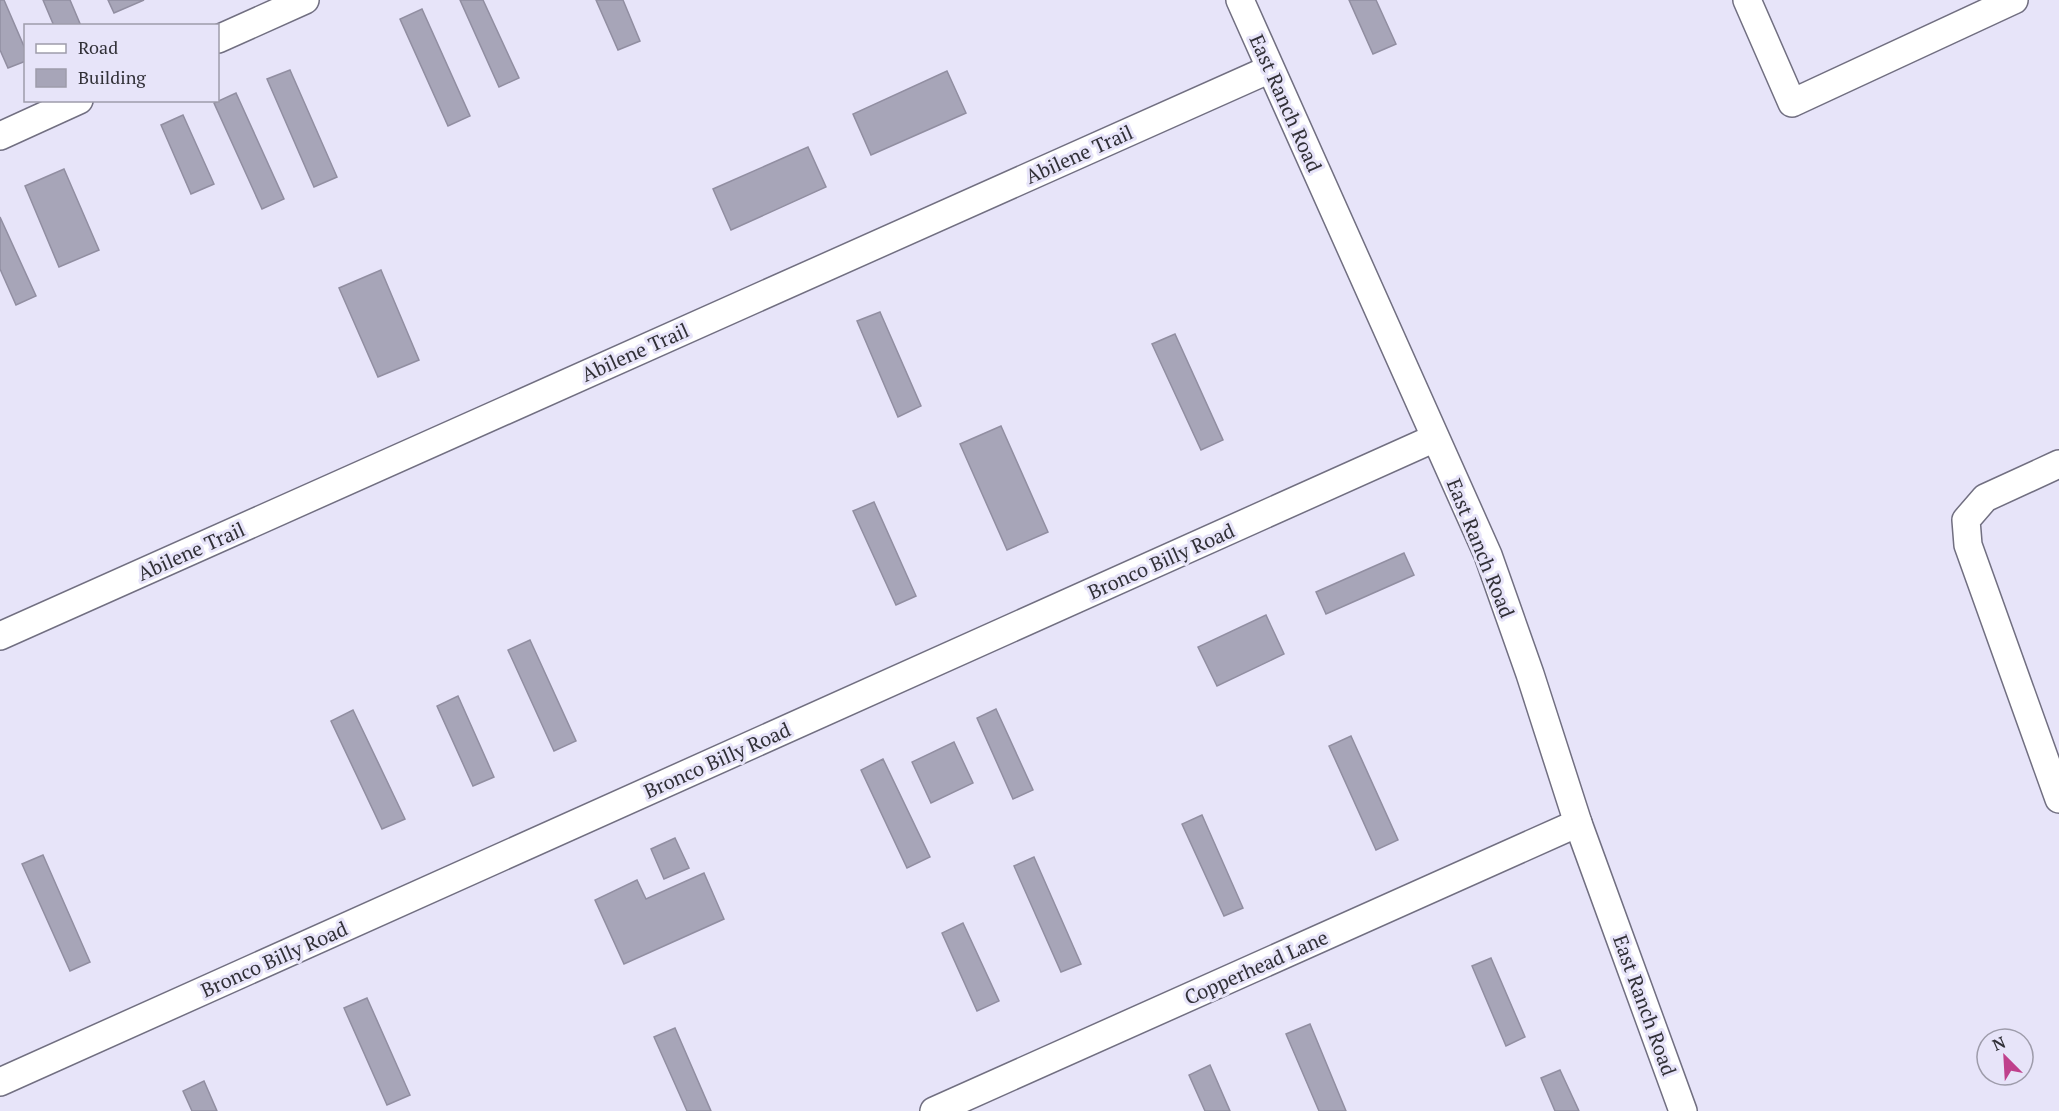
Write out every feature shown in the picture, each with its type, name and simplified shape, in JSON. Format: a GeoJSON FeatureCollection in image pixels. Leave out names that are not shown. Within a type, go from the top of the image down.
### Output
{"type":"FeatureCollection","features":[{"type":"Feature","properties":{"kind":"street"},"geometry":{"type":"LineString","coordinates":[[219,39],[305,0]]}},
{"type":"Feature","properties":{"kind":"street","name":"East Ranch Road"},"geometry":{"type":"LineString","coordinates":[[1240,0],[1488,555],[1530,674],[1578,823],[1683,1111]]}},
{"type":"Feature","properties":{"kind":"street"},"geometry":{"type":"LineString","coordinates":[[1747,0],[1792,102],[2014,0]]}},
{"type":"Feature","properties":{"kind":"street","name":"Abilene Trail"},"geometry":{"type":"LineString","coordinates":[[0,636],[1270,69]]}},
{"type":"Feature","properties":{"kind":"street"},"geometry":{"type":"LineString","coordinates":[[0,135],[74,102]]}},
{"type":"Feature","properties":{"kind":"street","name":"Bronco Billy Road"},"geometry":{"type":"LineString","coordinates":[[0,1082],[1435,438]]}},
{"type":"Feature","properties":{"kind":"street"},"geometry":{"type":"LineString","coordinates":[[2059,464],[1985,498],[1966,520],[1968,545],[2059,799]]}},
{"type":"Feature","properties":{"kind":"street","name":"Copperhead Lane"},"geometry":{"type":"LineString","coordinates":[[934,1111],[1578,823]]}},
{"type":"Feature","properties":{"kind":"building"},"geometry":{"type":"Polygon","coordinates":[[[0,0],[4,0],[24,46],[24,62],[8,68],[0,50],[0,0]]]}},
{"type":"Feature","properties":{"kind":"building"},"geometry":{"type":"Polygon","coordinates":[[[43,0],[70,0],[80,24],[53,24],[43,0]]]}},
{"type":"Feature","properties":{"kind":"building"},"geometry":{"type":"Polygon","coordinates":[[[108,0],[144,0],[114,13],[108,0]]]}},
{"type":"Feature","properties":{"kind":"building"},"geometry":{"type":"Polygon","coordinates":[[[460,0],[483,0],[519,78],[499,87],[460,0]]]}},
{"type":"Feature","properties":{"kind":"building"},"geometry":{"type":"Polygon","coordinates":[[[596,0],[623,0],[640,41],[618,50],[596,0]]]}},
{"type":"Feature","properties":{"kind":"building"},"geometry":{"type":"Polygon","coordinates":[[[1349,0],[1376,0],[1396,44],[1373,54],[1349,0]]]}},
{"type":"Feature","properties":{"kind":"building"},"geometry":{"type":"Polygon","coordinates":[[[422,9],[470,116],[448,126],[400,19],[422,9]]]}},
{"type":"Feature","properties":{"kind":"building"},"geometry":{"type":"Polygon","coordinates":[[[290,70],[337,177],[314,187],[267,79],[290,70]]]}},
{"type":"Feature","properties":{"kind":"building"},"geometry":{"type":"Polygon","coordinates":[[[947,71],[966,113],[871,155],[853,114],[947,71]]]}},
{"type":"Feature","properties":{"kind":"building"},"geometry":{"type":"Polygon","coordinates":[[[236,93],[284,199],[262,209],[214,103],[236,93]]]}},
{"type":"Feature","properties":{"kind":"building"},"geometry":{"type":"Polygon","coordinates":[[[183,115],[214,184],[191,194],[161,125],[183,115]]]}},
{"type":"Feature","properties":{"kind":"building"},"geometry":{"type":"Polygon","coordinates":[[[808,147],[826,187],[731,230],[713,189],[808,147]]]}},
{"type":"Feature","properties":{"kind":"building"},"geometry":{"type":"Polygon","coordinates":[[[64,169],[99,250],[59,267],[25,186],[64,169]]]}},
{"type":"Feature","properties":{"kind":"building"},"geometry":{"type":"Polygon","coordinates":[[[0,217],[36,296],[16,305],[0,269],[0,217]]]}},
{"type":"Feature","properties":{"kind":"building"},"geometry":{"type":"Polygon","coordinates":[[[381,270],[419,360],[378,377],[339,288],[381,270]]]}},
{"type":"Feature","properties":{"kind":"building"},"geometry":{"type":"Polygon","coordinates":[[[880,312],[921,406],[898,417],[857,321],[880,312]]]}},
{"type":"Feature","properties":{"kind":"building"},"geometry":{"type":"Polygon","coordinates":[[[1175,334],[1223,440],[1201,450],[1152,344],[1175,334]]]}},
{"type":"Feature","properties":{"kind":"building"},"geometry":{"type":"Polygon","coordinates":[[[1001,426],[1048,532],[1007,550],[960,444],[1001,426]]]}},
{"type":"Feature","properties":{"kind":"building"},"geometry":{"type":"Polygon","coordinates":[[[874,502],[916,596],[896,605],[853,511],[874,502]]]}},
{"type":"Feature","properties":{"kind":"building"},"geometry":{"type":"Polygon","coordinates":[[[1404,553],[1414,575],[1326,614],[1316,592],[1404,553]]]}},
{"type":"Feature","properties":{"kind":"building"},"geometry":{"type":"Polygon","coordinates":[[[1266,615],[1284,654],[1217,686],[1198,647],[1266,615]]]}},
{"type":"Feature","properties":{"kind":"building"},"geometry":{"type":"Polygon","coordinates":[[[530,640],[576,741],[554,751],[508,650],[530,640]]]}},
{"type":"Feature","properties":{"kind":"building"},"geometry":{"type":"Polygon","coordinates":[[[458,696],[494,777],[473,786],[437,706],[458,696]]]}},
{"type":"Feature","properties":{"kind":"building"},"geometry":{"type":"Polygon","coordinates":[[[996,709],[1033,790],[1013,799],[977,718],[996,709]]]}},
{"type":"Feature","properties":{"kind":"building"},"geometry":{"type":"Polygon","coordinates":[[[353,710],[405,819],[382,829],[331,721],[353,710]]]}},
{"type":"Feature","properties":{"kind":"building"},"geometry":{"type":"Polygon","coordinates":[[[1351,736],[1398,840],[1376,850],[1329,746],[1351,736]]]}},
{"type":"Feature","properties":{"kind":"building"},"geometry":{"type":"Polygon","coordinates":[[[954,742],[973,783],[931,803],[912,762],[954,742]]]}},
{"type":"Feature","properties":{"kind":"building"},"geometry":{"type":"Polygon","coordinates":[[[883,759],[930,857],[907,868],[861,770],[883,759]]]}},
{"type":"Feature","properties":{"kind":"building"},"geometry":{"type":"Polygon","coordinates":[[[1202,815],[1243,908],[1224,916],[1182,824],[1202,815]]]}},
{"type":"Feature","properties":{"kind":"building"},"geometry":{"type":"Polygon","coordinates":[[[675,838],[689,868],[664,879],[651,849],[675,838]]]}},
{"type":"Feature","properties":{"kind":"building"},"geometry":{"type":"Polygon","coordinates":[[[43,855],[90,962],[70,971],[22,864],[43,855]]]}},
{"type":"Feature","properties":{"kind":"building"},"geometry":{"type":"Polygon","coordinates":[[[1034,857],[1081,964],[1061,972],[1014,866],[1034,857]]]}},
{"type":"Feature","properties":{"kind":"building"},"geometry":{"type":"Polygon","coordinates":[[[704,873],[724,919],[624,964],[595,900],[637,880],[646,899],[704,873]]]}},
{"type":"Feature","properties":{"kind":"building"},"geometry":{"type":"Polygon","coordinates":[[[963,923],[999,1001],[977,1011],[942,933],[963,923]]]}},
{"type":"Feature","properties":{"kind":"building"},"geometry":{"type":"Polygon","coordinates":[[[1491,958],[1525,1037],[1506,1046],[1472,966],[1491,958]]]}},
{"type":"Feature","properties":{"kind":"building"},"geometry":{"type":"Polygon","coordinates":[[[367,998],[410,1095],[387,1105],[344,1008],[367,998]]]}},
{"type":"Feature","properties":{"kind":"building"},"geometry":{"type":"Polygon","coordinates":[[[1310,1024],[1346,1111],[1319,1111],[1286,1034],[1310,1024]]]}},
{"type":"Feature","properties":{"kind":"building"},"geometry":{"type":"Polygon","coordinates":[[[675,1028],[711,1111],[687,1111],[654,1037],[675,1028]]]}},
{"type":"Feature","properties":{"kind":"building"},"geometry":{"type":"Polygon","coordinates":[[[1210,1065],[1230,1111],[1205,1111],[1189,1075],[1210,1065]]]}},
{"type":"Feature","properties":{"kind":"building"},"geometry":{"type":"Polygon","coordinates":[[[1560,1070],[1579,1111],[1555,1111],[1541,1078],[1560,1070]]]}},
{"type":"Feature","properties":{"kind":"building"},"geometry":{"type":"Polygon","coordinates":[[[204,1081],[217,1111],[192,1111],[183,1091],[204,1081]]]}}]}
